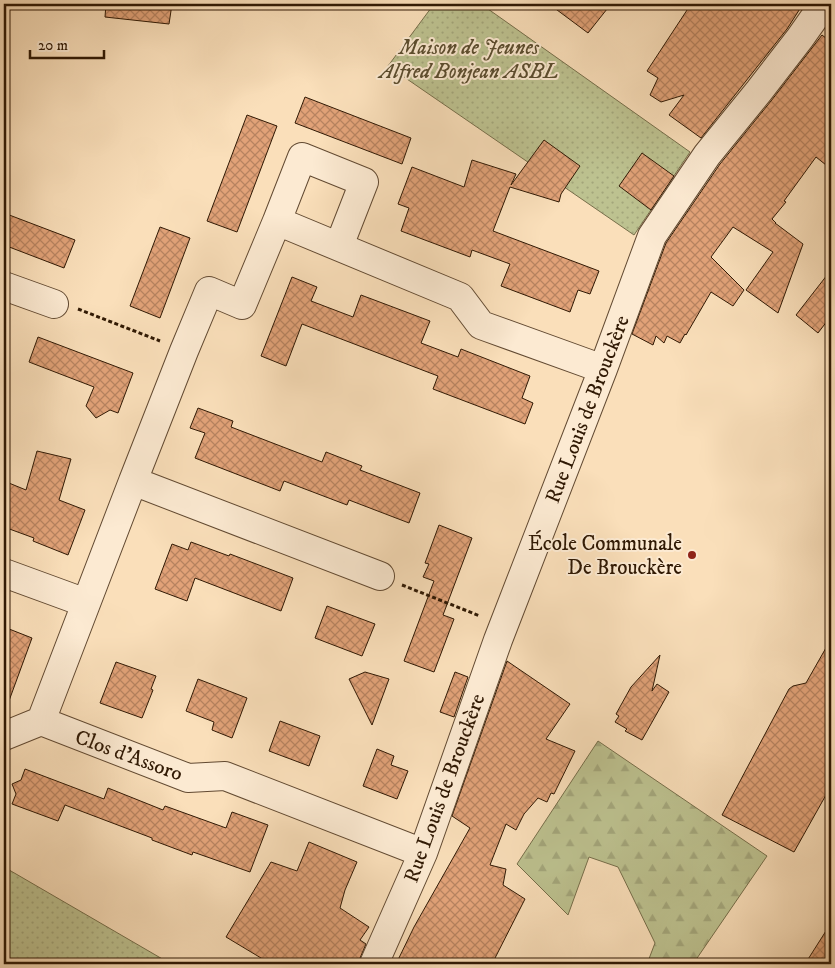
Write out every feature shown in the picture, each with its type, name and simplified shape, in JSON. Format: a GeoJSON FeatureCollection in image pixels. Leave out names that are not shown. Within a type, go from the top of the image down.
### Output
{"type":"FeatureCollection","features":[{"type":"Feature","properties":{"kind":"street","name":"Rue Louis de Brouckère"},"geometry":{"type":"LineString","coordinates":[[374,964],[422,853],[504,625],[652,236],[707,155],[759,91],[824,4]]}},
{"type":"Feature","properties":{"kind":"street"},"geometry":{"type":"LineString","coordinates":[[4,736],[41,721],[208,291],[242,305],[302,157],[364,182],[339,246]]}},
{"type":"Feature","properties":{"kind":"street"},"geometry":{"type":"LineString","coordinates":[[277,221],[460,297],[481,325],[603,368]]}},
{"type":"Feature","properties":{"kind":"street"},"geometry":{"type":"LineString","coordinates":[[4,286],[54,304]]}},
{"type":"Feature","properties":{"kind":"street"},"geometry":{"type":"LineString","coordinates":[[133,481],[380,576]]}},
{"type":"Feature","properties":{"kind":"street"},"geometry":{"type":"LineString","coordinates":[[4,573],[86,603]]}},
{"type":"Feature","properties":{"kind":"street","name":"Clos d'Assoro"},"geometry":{"type":"LineString","coordinates":[[41,721],[188,778],[225,776],[422,853]]}},
{"type":"Feature","properties":{"kind":"path"},"geometry":{"type":"LineString","coordinates":[[54,304],[62,303],[184,351]]}},
{"type":"Feature","properties":{"kind":"path"},"geometry":{"type":"LineString","coordinates":[[380,576],[504,625]]}},
{"type":"Feature","properties":{"kind":"path"},"geometry":{"type":"LineString","coordinates":[[4,956],[13,964]]}},
{"type":"Feature","properties":{"kind":"green space","name":"Maison de Jeunes Alfred Bonjean ASBL"},"geometry":{"type":"Polygon","coordinates":[[[434,4],[481,4],[690,152],[634,235],[388,66],[434,4]]]}},
{"type":"Feature","properties":{"kind":"green space"},"geometry":{"type":"Polygon","coordinates":[[[598,741],[767,856],[693,964],[647,964],[655,943],[618,867],[589,857],[568,915],[517,864],[598,741]]]}},
{"type":"Feature","properties":{"kind":"green space"},"geometry":{"type":"Polygon","coordinates":[[[4,867],[171,964],[4,964],[4,867]]]}},
{"type":"Feature","properties":{"kind":"building"},"geometry":{"type":"Polygon","coordinates":[[[106,4],[172,4],[169,24],[105,17],[106,4]]]}},
{"type":"Feature","properties":{"kind":"building"},"geometry":{"type":"Polygon","coordinates":[[[549,4],[611,4],[588,33],[549,4]]]}},
{"type":"Feature","properties":{"kind":"building"},"geometry":{"type":"Polygon","coordinates":[[[691,4],[715,4],[726,8],[729,4],[803,4],[787,29],[701,138],[669,115],[684,95],[661,102],[650,95],[658,78],[647,71],[691,4]]]}},
{"type":"Feature","properties":{"kind":"building"},"geometry":{"type":"Polygon","coordinates":[[[822,35],[831,42],[831,169],[816,157],[784,201],[786,202],[772,219],[803,244],[778,313],[746,290],[773,252],[733,227],[711,257],[744,290],[733,306],[711,292],[680,343],[667,336],[664,343],[656,336],[653,345],[632,334],[666,243],[720,164],[822,35]]]}},
{"type":"Feature","properties":{"kind":"building"},"geometry":{"type":"Polygon","coordinates":[[[305,97],[411,138],[402,164],[295,123],[305,97]]]}},
{"type":"Feature","properties":{"kind":"building"},"geometry":{"type":"Polygon","coordinates":[[[247,115],[277,126],[237,232],[207,221],[247,115]]]}},
{"type":"Feature","properties":{"kind":"building"},"geometry":{"type":"Polygon","coordinates":[[[544,140],[580,166],[561,194],[559,202],[510,187],[493,231],[599,271],[590,294],[578,290],[570,312],[501,286],[510,264],[472,250],[470,257],[401,231],[409,208],[398,204],[412,167],[464,187],[472,160],[516,174],[511,185],[544,140]]]}},
{"type":"Feature","properties":{"kind":"building"},"geometry":{"type":"Polygon","coordinates":[[[642,153],[674,176],[651,210],[619,186],[642,153]]]}},
{"type":"Feature","properties":{"kind":"building"},"geometry":{"type":"Polygon","coordinates":[[[4,213],[75,240],[64,268],[4,245],[4,213]]]}},
{"type":"Feature","properties":{"kind":"building"},"geometry":{"type":"Polygon","coordinates":[[[160,227],[190,238],[160,318],[130,306],[160,227]]]}},
{"type":"Feature","properties":{"kind":"building"},"geometry":{"type":"Polygon","coordinates":[[[831,270],[831,316],[818,333],[796,315],[831,270]]]}},
{"type":"Feature","properties":{"kind":"building"},"geometry":{"type":"Polygon","coordinates":[[[292,277],[317,287],[311,301],[353,317],[361,295],[430,321],[421,343],[458,357],[461,349],[530,376],[522,398],[533,403],[525,424],[433,389],[438,376],[302,324],[286,366],[261,356],[292,277]]]}},
{"type":"Feature","properties":{"kind":"building"},"geometry":{"type":"Polygon","coordinates":[[[38,337],[133,373],[118,413],[110,410],[96,418],[86,406],[94,387],[29,362],[38,337]]]}},
{"type":"Feature","properties":{"kind":"building"},"geometry":{"type":"Polygon","coordinates":[[[198,408],[233,421],[231,427],[322,462],[326,452],[362,466],[360,470],[420,493],[409,523],[349,500],[347,505],[284,481],[280,491],[195,458],[205,433],[190,428],[198,408]]]}},
{"type":"Feature","properties":{"kind":"building"},"geometry":{"type":"Polygon","coordinates":[[[37,451],[71,459],[59,500],[85,510],[68,555],[33,541],[34,538],[4,527],[4,481],[26,490],[37,451]]]}},
{"type":"Feature","properties":{"kind":"building"},"geometry":{"type":"Polygon","coordinates":[[[439,525],[472,538],[443,615],[454,619],[434,672],[404,661],[434,581],[423,577],[429,564],[425,563],[439,525]]]}},
{"type":"Feature","properties":{"kind":"building"},"geometry":{"type":"Polygon","coordinates":[[[191,542],[229,556],[230,554],[293,578],[281,611],[195,578],[187,601],[155,589],[172,544],[188,550],[191,542]]]}},
{"type":"Feature","properties":{"kind":"building"},"geometry":{"type":"Polygon","coordinates":[[[327,606],[375,624],[362,656],[315,638],[327,606]]]}},
{"type":"Feature","properties":{"kind":"building"},"geometry":{"type":"Polygon","coordinates":[[[4,627],[32,638],[6,709],[4,709],[4,627]]]}},
{"type":"Feature","properties":{"kind":"building"},"geometry":{"type":"Polygon","coordinates":[[[831,639],[831,786],[794,852],[722,815],[789,689],[806,683],[831,639]]]}},
{"type":"Feature","properties":{"kind":"building"},"geometry":{"type":"Polygon","coordinates":[[[660,655],[652,691],[657,684],[669,692],[642,740],[625,731],[627,729],[615,722],[619,716],[616,714],[631,687],[660,655]]]}},
{"type":"Feature","properties":{"kind":"building"},"geometry":{"type":"Polygon","coordinates":[[[507,661],[570,704],[546,739],[575,751],[554,794],[551,793],[547,802],[538,798],[524,814],[516,830],[506,824],[490,865],[506,869],[503,885],[525,899],[492,964],[396,964],[414,927],[470,828],[452,816],[507,661]]]}},
{"type":"Feature","properties":{"kind":"building"},"geometry":{"type":"Polygon","coordinates":[[[116,662],[156,676],[151,689],[153,690],[142,718],[100,703],[116,662]]]}},
{"type":"Feature","properties":{"kind":"building"},"geometry":{"type":"Polygon","coordinates":[[[365,672],[389,679],[372,725],[349,679],[365,672]]]}},
{"type":"Feature","properties":{"kind":"building"},"geometry":{"type":"Polygon","coordinates":[[[455,672],[468,677],[454,717],[440,712],[455,672]]]}},
{"type":"Feature","properties":{"kind":"building"},"geometry":{"type":"Polygon","coordinates":[[[198,679],[247,698],[232,738],[212,730],[214,722],[186,711],[198,679]]]}},
{"type":"Feature","properties":{"kind":"building"},"geometry":{"type":"Polygon","coordinates":[[[280,721],[320,736],[309,766],[269,751],[280,721]]]}},
{"type":"Feature","properties":{"kind":"building"},"geometry":{"type":"Polygon","coordinates":[[[377,749],[394,756],[391,765],[408,771],[397,799],[363,786],[377,749]]]}},
{"type":"Feature","properties":{"kind":"building"},"geometry":{"type":"Polygon","coordinates":[[[25,769],[104,799],[108,788],[163,810],[165,806],[226,828],[232,812],[268,825],[250,872],[193,852],[192,855],[65,805],[58,821],[12,804],[16,794],[12,784],[21,780],[25,769]]]}},
{"type":"Feature","properties":{"kind":"building"},"geometry":{"type":"Polygon","coordinates":[[[309,842],[357,862],[345,890],[340,908],[369,927],[360,940],[366,944],[359,964],[271,964],[226,937],[271,862],[297,871],[309,842]]]}},
{"type":"Feature","properties":{"kind":"building"},"geometry":{"type":"Polygon","coordinates":[[[831,923],[831,964],[805,964],[831,923]]]}},
{"type":"Feature","properties":{"kind":"place","name":"École Communale De Brouckère"},"geometry":{"type":"Point","coordinates":[692,555]}}]}
